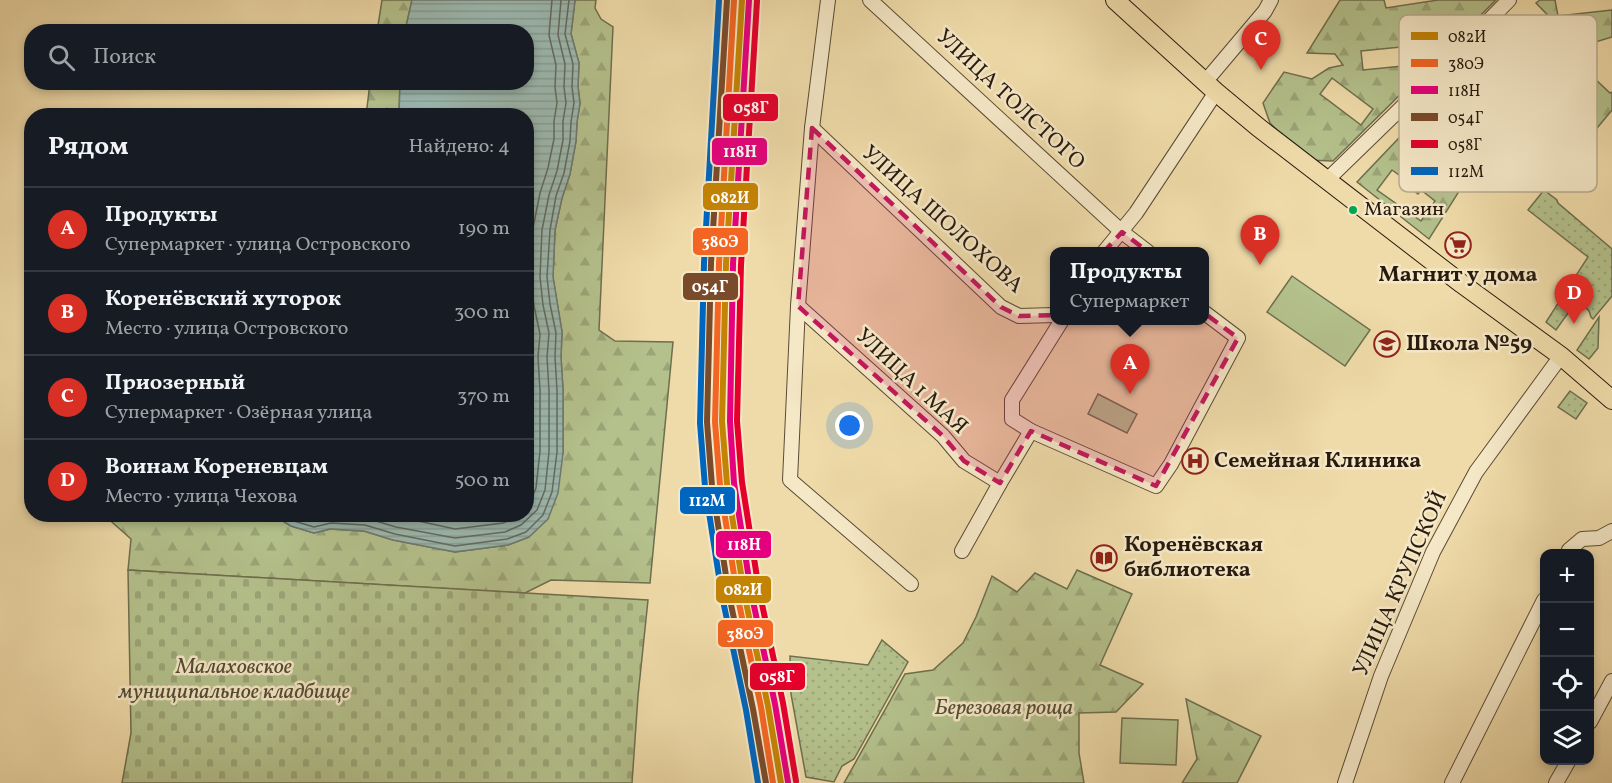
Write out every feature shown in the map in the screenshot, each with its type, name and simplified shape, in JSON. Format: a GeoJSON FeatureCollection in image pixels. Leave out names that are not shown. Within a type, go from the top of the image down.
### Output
{"type":"FeatureCollection","features":[{"type":"Feature","properties":{"kind":"main road"},"geometry":{"type":"LineString","coordinates":[[1115,0],[1211,87],[1462,284],[1561,356],[1612,400]]}},
{"type":"Feature","properties":{"kind":"street"},"geometry":{"type":"LineString","coordinates":[[828,0],[812,128],[798,306],[790,480],[911,584]]}},
{"type":"Feature","properties":{"kind":"street","name":"УЛИЦА ТОЛСТОГО"},"geometry":{"type":"LineString","coordinates":[[870,0],[1142,247]]}},
{"type":"Feature","properties":{"kind":"street"},"geometry":{"type":"LineString","coordinates":[[1494,15],[1509,0]]}},
{"type":"Feature","properties":{"kind":"street"},"geometry":{"type":"LineString","coordinates":[[1108,247],[1136,213],[1263,4]]}},
{"type":"Feature","properties":{"kind":"street"},"geometry":{"type":"LineString","coordinates":[[1327,180],[1399,110]]}},
{"type":"Feature","properties":{"kind":"street","name":"УЛИЦА ШОЛОХОВА"},"geometry":{"type":"LineString","coordinates":[[812,128],[1001,307],[1019,316],[1050,315]]}},
{"type":"Feature","properties":{"kind":"street","name":"УЛИЦА 1 МАЯ"},"geometry":{"type":"LineString","coordinates":[[798,306],[944,436],[964,461],[1000,483]]}},
{"type":"Feature","properties":{"kind":"street"},"geometry":{"type":"LineString","coordinates":[[1059,325],[1012,400],[1012,419],[1031,431],[1156,486],[1171,464],[1238,338],[1209,317]]}},
{"type":"Feature","properties":{"kind":"street","name":"УЛИЦА КРУПСКОЙ"},"geometry":{"type":"LineString","coordinates":[[1345,783],[1381,676],[1433,552],[1476,472],[1561,356]]}},
{"type":"Feature","properties":{"kind":"street"},"geometry":{"type":"LineString","coordinates":[[962,551],[1031,431]]}},
{"type":"Feature","properties":{"kind":"street"},"geometry":{"type":"LineString","coordinates":[[1570,549],[1582,539],[1599,538],[1612,531]]}},
{"type":"Feature","properties":{"kind":"street"},"geometry":{"type":"LineString","coordinates":[[1452,783],[1543,603]]}},
{"type":"Feature","properties":{"kind":"street"},"geometry":{"type":"LineString","coordinates":[[1594,715],[1612,681]]}},
{"type":"Feature","properties":{"kind":"street"},"geometry":{"type":"LineString","coordinates":[[1556,783],[1566,765]]}},
{"type":"Feature","properties":{"kind":"highlighted area"},"geometry":{"type":"Polygon","coordinates":[[[812,128],[1001,307],[1019,316],[1066,315],[1101,255],[1122,232],[1168,267],[1161,281],[1238,338],[1156,486],[1031,431],[1000,483],[964,461],[943,436],[798,306],[812,128]]]}},
{"type":"Feature","properties":{"kind":"green space"},"geometry":{"type":"Polygon","coordinates":[[[382,0],[412,0],[407,24],[378,24],[382,0]]]}},
{"type":"Feature","properties":{"kind":"green space"},"geometry":{"type":"Polygon","coordinates":[[[575,0],[596,0],[595,8],[601,19],[613,27],[599,330],[615,341],[673,342],[650,583],[551,580],[525,593],[128,570],[131,539],[112,522],[284,522],[314,533],[330,529],[364,531],[393,540],[455,552],[508,545],[529,537],[563,453],[562,332],[553,277],[555,230],[570,174],[580,103],[579,63],[571,34],[575,0]]]}},
{"type":"Feature","properties":{"kind":"green space"},"geometry":{"type":"Polygon","coordinates":[[[1340,0],[1384,0],[1386,8],[1438,0],[1496,0],[1481,15],[1399,15],[1399,47],[1361,51],[1363,70],[1399,66],[1399,96],[1333,161],[1306,160],[1270,123],[1263,103],[1284,72],[1312,79],[1329,68],[1343,65],[1335,54],[1307,53],[1340,0]],[[1332,78],[1320,94],[1361,125],[1373,109],[1332,78]]]}},
{"type":"Feature","properties":{"kind":"green space"},"geometry":{"type":"Polygon","coordinates":[[[1540,0],[1555,0],[1558,15],[1548,15],[1536,3],[1540,0]]]}},
{"type":"Feature","properties":{"kind":"green space"},"geometry":{"type":"Polygon","coordinates":[[[1612,10],[1612,37],[1597,42],[1597,15],[1567,15],[1612,10]]]}},
{"type":"Feature","properties":{"kind":"green space"},"geometry":{"type":"Polygon","coordinates":[[[1597,81],[1610,93],[1612,92],[1612,110],[1597,128],[1597,81]]]}},
{"type":"Feature","properties":{"kind":"green space"},"geometry":{"type":"Polygon","coordinates":[[[369,90],[400,90],[399,108],[367,108],[369,90]]]}},
{"type":"Feature","properties":{"kind":"green space"},"geometry":{"type":"Polygon","coordinates":[[[1399,138],[1399,175],[1392,170],[1377,190],[1421,221],[1435,201],[1424,192],[1459,192],[1429,239],[1357,182],[1399,138]]]}},
{"type":"Feature","properties":{"kind":"green space"},"geometry":{"type":"Polygon","coordinates":[[[1542,192],[1547,192],[1612,249],[1612,296],[1593,319],[1582,304],[1573,306],[1556,330],[1546,322],[1588,257],[1528,210],[1542,192]]]}},
{"type":"Feature","properties":{"kind":"green space"},"geometry":{"type":"Polygon","coordinates":[[[1292,276],[1370,330],[1345,366],[1267,312],[1292,276]]]}},
{"type":"Feature","properties":{"kind":"green space"},"geometry":{"type":"Polygon","coordinates":[[[1599,317],[1598,348],[1589,359],[1577,350],[1599,317]]]}},
{"type":"Feature","properties":{"kind":"green space"},"geometry":{"type":"Polygon","coordinates":[[[1570,391],[1587,403],[1576,419],[1558,407],[1570,391]]]}},
{"type":"Feature","properties":{"kind":"green space"},"geometry":{"type":"Polygon","coordinates":[[[1098,394],[1137,414],[1127,433],[1088,414],[1098,394]]]}},
{"type":"Feature","properties":{"kind":"green space","name":"Малаховское муниципальное кладбище"},"geometry":{"type":"Polygon","coordinates":[[[128,570],[648,600],[632,783],[122,783],[131,733],[128,570]]]}},
{"type":"Feature","properties":{"kind":"green space","name":"Березовая роща"},"geometry":{"type":"Polygon","coordinates":[[[1077,570],[1132,594],[1100,665],[1143,684],[1116,712],[1079,713],[1079,753],[1084,783],[844,783],[905,674],[933,670],[963,643],[992,576],[1017,592],[1035,573],[1067,589],[1077,570]]]}},
{"type":"Feature","properties":{"kind":"green space"},"geometry":{"type":"Polygon","coordinates":[[[882,640],[908,662],[854,759],[842,766],[834,782],[806,777],[791,694],[790,656],[868,665],[882,640]]]}},
{"type":"Feature","properties":{"kind":"green space"},"geometry":{"type":"Polygon","coordinates":[[[1186,699],[1261,736],[1237,783],[1182,783],[1197,759],[1186,699]]]}},
{"type":"Feature","properties":{"kind":"green space"},"geometry":{"type":"Polygon","coordinates":[[[1122,718],[1178,720],[1176,765],[1120,763],[1122,718]]]}},
{"type":"Feature","properties":{"kind":"water"},"geometry":{"type":"Polygon","coordinates":[[[412,0],[575,0],[571,34],[579,63],[580,103],[570,174],[555,230],[553,277],[562,332],[563,453],[558,493],[548,519],[529,537],[508,545],[455,552],[393,540],[364,531],[330,529],[314,533],[284,522],[534,522],[534,108],[399,108],[400,90],[534,90],[534,24],[407,24],[412,0]]]}},
{"type":"Feature","properties":{"kind":"transit line","name":"112М"},"geometry":{"type":"LineString","coordinates":[[719,0],[704,263],[700,423],[705,487],[722,596],[746,710],[758,783]]}},
{"type":"Feature","properties":{"kind":"transit line","name":"054Г"},"geometry":{"type":"LineString","coordinates":[[727,0],[711,263],[707,422],[712,486],[729,595],[766,783]]}},
{"type":"Feature","properties":{"kind":"transit line","name":"380Э"},"geometry":{"type":"LineString","coordinates":[[734,0],[719,264],[715,422],[720,485],[737,594],[761,707],[773,783]]}},
{"type":"Feature","properties":{"kind":"transit line","name":"082И"},"geometry":{"type":"LineString","coordinates":[[742,0],[726,264],[722,421],[727,484],[744,593],[768,706],[781,783]]}},
{"type":"Feature","properties":{"kind":"transit line","name":"118Н"},"geometry":{"type":"LineString","coordinates":[[749,0],[733,264],[730,421],[734,483],[751,592],[775,704],[788,782]]}},
{"type":"Feature","properties":{"kind":"transit line","name":"058Г"},"geometry":{"type":"LineString","coordinates":[[757,1],[741,265],[737,421],[742,482],[759,590],[783,703],[796,781]]}},
{"type":"Feature","properties":{"kind":"place","name":"Приозерный"},"geometry":{"type":"Point","coordinates":[1261,70]}},
{"type":"Feature","properties":{"kind":"place","name":"Магазин"},"geometry":{"type":"Point","coordinates":[1353,210]}},
{"type":"Feature","properties":{"kind":"place","name":"Магнит у дома"},"geometry":{"type":"Point","coordinates":[1458,245]}},
{"type":"Feature","properties":{"kind":"place","name":"Коренёвский хуторок"},"geometry":{"type":"Point","coordinates":[1260,265]}},
{"type":"Feature","properties":{"kind":"place","name":"Воинам Кореневцам"},"geometry":{"type":"Point","coordinates":[1574,324]}},
{"type":"Feature","properties":{"kind":"place","name":"Школа №59"},"geometry":{"type":"Point","coordinates":[1387,344]}},
{"type":"Feature","properties":{"kind":"place","name":"Продукты"},"geometry":{"type":"Point","coordinates":[1130,394]}},
{"type":"Feature","properties":{"kind":"place","name":"Семейная Клиника"},"geometry":{"type":"Point","coordinates":[1195,461]}},
{"type":"Feature","properties":{"kind":"place","name":"Коренёвская библиотека"},"geometry":{"type":"Point","coordinates":[1104,558]}}]}
